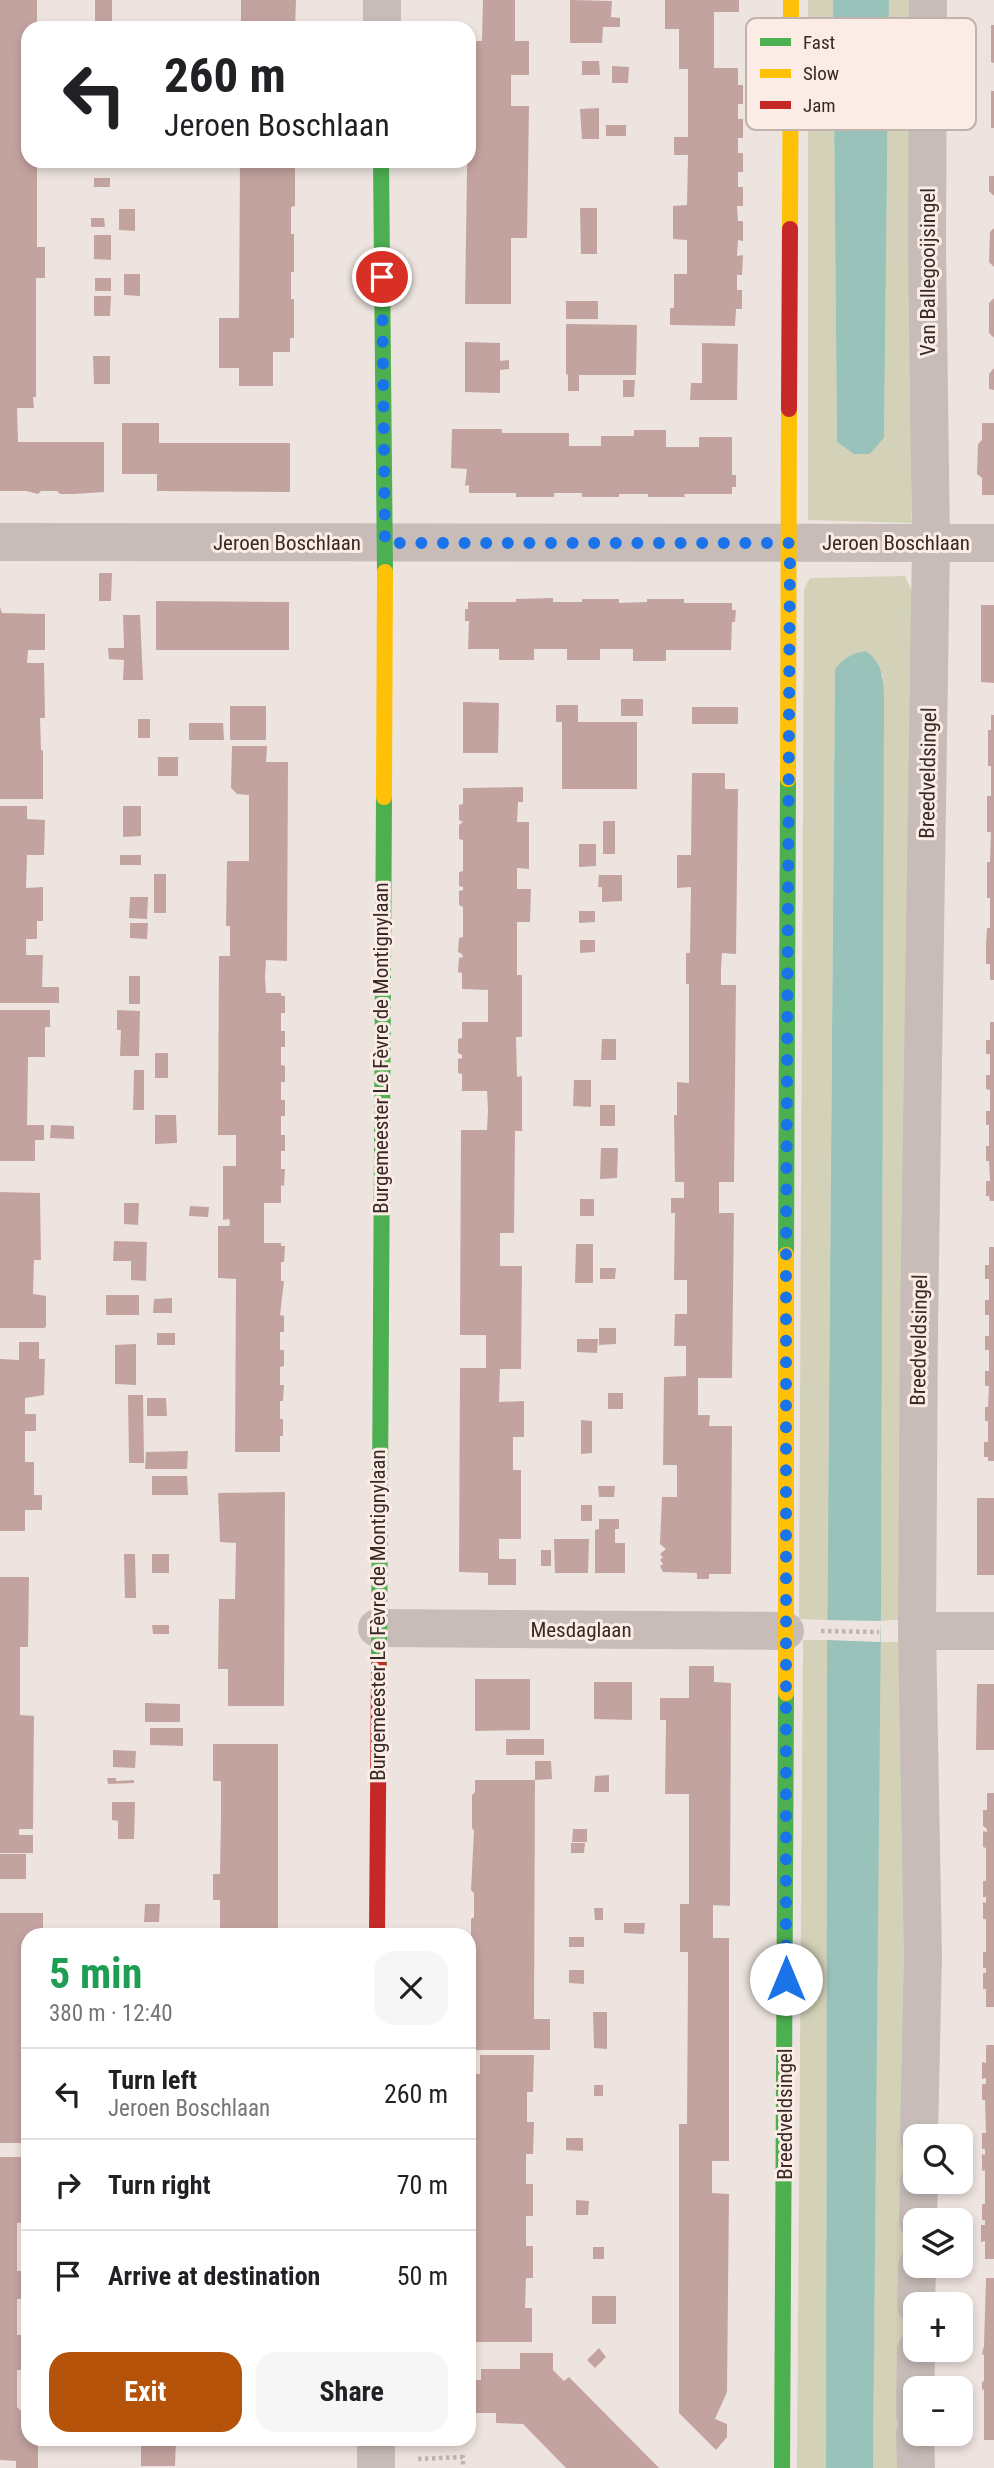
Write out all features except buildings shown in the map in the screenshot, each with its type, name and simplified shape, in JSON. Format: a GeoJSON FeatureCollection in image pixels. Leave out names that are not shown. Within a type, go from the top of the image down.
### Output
{"type":"FeatureCollection","features":[{"type":"Feature","properties":{"kind":"street"},"geometry":{"type":"LineString","coordinates":[[382,0],[382,21]]}},
{"type":"Feature","properties":{"kind":"street"},"geometry":{"type":"LineString","coordinates":[[791,0],[791,18]]}},
{"type":"Feature","properties":{"kind":"street","name":"Van Ballegooijsingel"},"geometry":{"type":"LineString","coordinates":[[928,0],[928,18]]}},
{"type":"Feature","properties":{"kind":"street"},"geometry":{"type":"LineString","coordinates":[[790,543],[791,130]]}},
{"type":"Feature","properties":{"kind":"street","name":"Van Ballegooijsingel"},"geometry":{"type":"LineString","coordinates":[[927,130],[931,543]]}},
{"type":"Feature","properties":{"kind":"street","name":"Burgemeester Le Fèvre de Montignylaan"},"geometry":{"type":"LineString","coordinates":[[377,1928],[385,543],[382,168]]}},
{"type":"Feature","properties":{"kind":"street","name":"Jeroen Boschlaan"},"geometry":{"type":"LineString","coordinates":[[0,542],[994,543]]}},
{"type":"Feature","properties":{"kind":"street","name":"Breedveldsingel"},"geometry":{"type":"LineString","coordinates":[[782,2468],[790,543]]}},
{"type":"Feature","properties":{"kind":"street","name":"Breedveldsingel"},"geometry":{"type":"LineString","coordinates":[[919,2124],[923,1957],[898,1631],[919,1326],[931,543]]}},
{"type":"Feature","properties":{"kind":"street","name":"Mesdaglaan"},"geometry":{"type":"LineString","coordinates":[[377,1628],[785,1631]]}},
{"type":"Feature","properties":{"kind":"street"},"geometry":{"type":"LineString","coordinates":[[898,1631],[994,1631]]}},
{"type":"Feature","properties":{"kind":"street"},"geometry":{"type":"LineString","coordinates":[[376,2446],[376,2468]]}},
{"type":"Feature","properties":{"kind":"street"},"geometry":{"type":"LineString","coordinates":[[915,2446],[916,2468]]}},
{"type":"Feature","properties":{"kind":"path"},"geometry":{"type":"LineString","coordinates":[[827,1630],[898,1631]]}},
{"type":"Feature","properties":{"kind":"path"},"geometry":{"type":"LineString","coordinates":[[418,2459],[464,2457],[463,2468]]}},
{"type":"Feature","properties":{"kind":"green space"},"geometry":{"type":"Polygon","coordinates":[[[808,0],[833,0],[833,18],[808,18],[808,0]]]}},
{"type":"Feature","properties":{"kind":"green space"},"geometry":{"type":"Polygon","coordinates":[[[889,0],[915,0],[915,18],[889,18],[889,0]]]}},
{"type":"Feature","properties":{"kind":"green space"},"geometry":{"type":"Polygon","coordinates":[[[808,130],[834,130],[837,441],[855,454],[870,454],[884,438],[888,130],[914,130],[911,523],[808,520],[808,130]]]}},
{"type":"Feature","properties":{"kind":"green space"},"geometry":{"type":"Polygon","coordinates":[[[905,576],[912,591],[908,1619],[881,1621],[883,674],[835,669],[827,1620],[799,1619],[804,589],[810,578],[905,576]]]}},
{"type":"Feature","properties":{"kind":"green space"},"geometry":{"type":"Polygon","coordinates":[[[803,1640],[827,1640],[826,2468],[797,2468],[803,1640]]]}},
{"type":"Feature","properties":{"kind":"green space"},"geometry":{"type":"Polygon","coordinates":[[[880,1642],[906,1642],[903,2468],[873,2468],[880,1642]]]}},
{"type":"Feature","properties":{"kind":"water"},"geometry":{"type":"Polygon","coordinates":[[[833,0],[889,0],[889,18],[833,18],[833,0]]]}},
{"type":"Feature","properties":{"kind":"water"},"geometry":{"type":"Polygon","coordinates":[[[834,130],[888,130],[884,438],[870,454],[854,454],[837,442],[834,130]]]}},
{"type":"Feature","properties":{"kind":"water"},"geometry":{"type":"Polygon","coordinates":[[[866,651],[881,670],[884,696],[881,1609],[873,2468],[826,2468],[827,1648],[835,669],[849,657],[866,651]]]}},
{"type":"Feature","properties":{"kind":"pier"},"geometry":{"type":"Polygon","coordinates":[[[827,1620],[881,1621],[880,1642],[827,1640],[827,1620]]]}},
{"type":"Feature","properties":{"kind":"traffic: fast"},"geometry":{"type":"LineString","coordinates":[[381,168],[385,572]]}},
{"type":"Feature","properties":{"kind":"traffic: fast"},"geometry":{"type":"LineString","coordinates":[[786,1255],[788,779]]}},
{"type":"Feature","properties":{"kind":"traffic: fast"},"geometry":{"type":"LineString","coordinates":[[379,1666],[384,797]]}},
{"type":"Feature","properties":{"kind":"traffic: fast"},"geometry":{"type":"LineString","coordinates":[[782,2468],[786,1693]]}},
{"type":"Feature","properties":{"kind":"traffic: slow"},"geometry":{"type":"LineString","coordinates":[[791,0],[791,18]]}},
{"type":"Feature","properties":{"kind":"traffic: slow"},"geometry":{"type":"LineString","coordinates":[[790,130],[790,229]]}},
{"type":"Feature","properties":{"kind":"traffic: slow"},"geometry":{"type":"LineString","coordinates":[[788,779],[789,409]]}},
{"type":"Feature","properties":{"kind":"traffic: slow"},"geometry":{"type":"LineString","coordinates":[[384,797],[385,572]]}},
{"type":"Feature","properties":{"kind":"traffic: slow"},"geometry":{"type":"LineString","coordinates":[[786,1255],[786,1693]]}},
{"type":"Feature","properties":{"kind":"traffic: jam"},"geometry":{"type":"LineString","coordinates":[[789,409],[790,229]]}},
{"type":"Feature","properties":{"kind":"traffic: jam"},"geometry":{"type":"LineString","coordinates":[[377,1928],[379,1666]]}},
{"type":"Feature","properties":{"kind":"route"},"geometry":{"type":"LineString","coordinates":[[382,277],[385,543],[790,543],[786,1979]]}}]}
